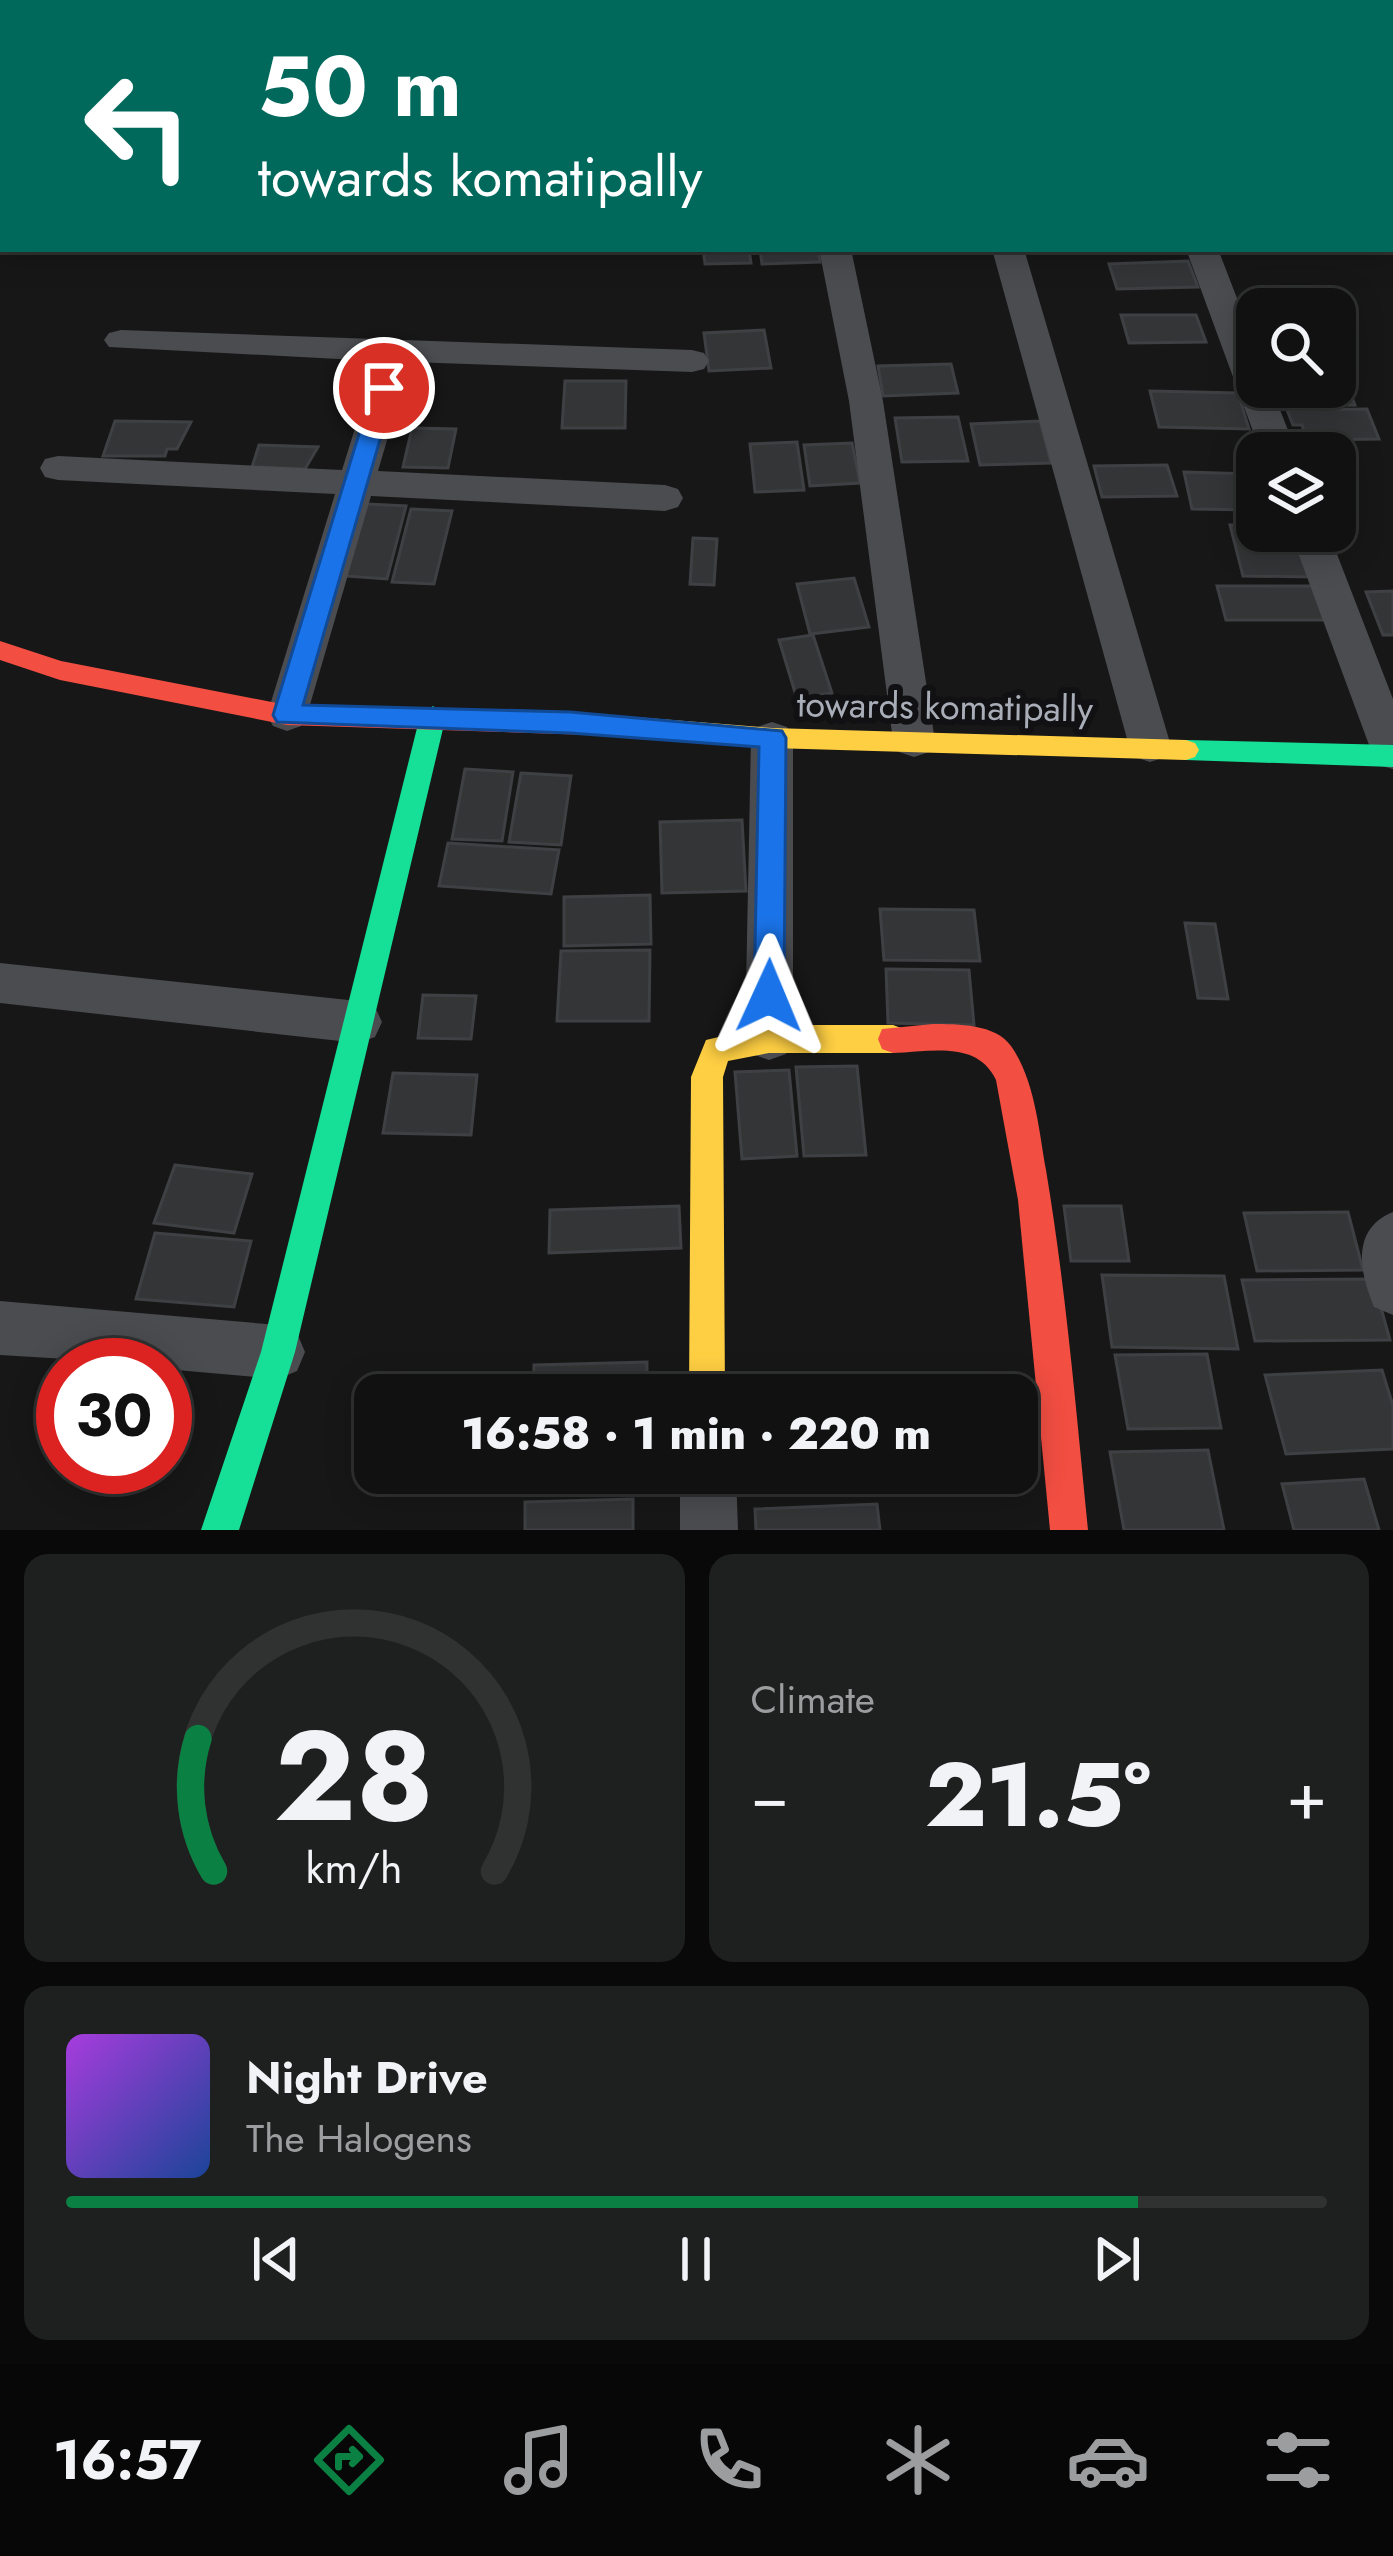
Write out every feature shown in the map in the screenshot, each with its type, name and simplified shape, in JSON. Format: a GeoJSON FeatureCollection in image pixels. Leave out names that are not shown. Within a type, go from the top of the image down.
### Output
{"type":"FeatureCollection","features":[{"type":"Feature","properties":{"kind":"street"},"geometry":{"type":"LineString","coordinates":[[836,252],[866,401],[914,741]]}},
{"type":"Feature","properties":{"kind":"street"},"geometry":{"type":"LineString","coordinates":[[1009,252],[1150,746]]}},
{"type":"Feature","properties":{"kind":"street"},"geometry":{"type":"LineString","coordinates":[[1203,252],[1272,432]]}},
{"type":"Feature","properties":{"kind":"street"},"geometry":{"type":"LineString","coordinates":[[121,340],[692,361]]}},
{"type":"Feature","properties":{"kind":"street"},"geometry":{"type":"LineString","coordinates":[[287,715],[395,351]]}},
{"type":"Feature","properties":{"kind":"street"},"geometry":{"type":"LineString","coordinates":[[58,468],[664,498]]}},
{"type":"Feature","properties":{"kind":"street"},"geometry":{"type":"LineString","coordinates":[[1317,552],[1393,754]]}},
{"type":"Feature","properties":{"kind":"street","name":"towards komatipally"},"geometry":{"type":"LineString","coordinates":[[0,650],[60,670],[287,715],[433,716],[772,738],[1393,754]]}},
{"type":"Feature","properties":{"kind":"street"},"geometry":{"type":"LineString","coordinates":[[220,1530],[278,1352],[433,716]]}},
{"type":"Feature","properties":{"kind":"street"},"geometry":{"type":"LineString","coordinates":[[769,1039],[772,738]]}},
{"type":"Feature","properties":{"kind":"street"},"geometry":{"type":"LineString","coordinates":[[0,982],[358,1022]]}},
{"type":"Feature","properties":{"kind":"street"},"geometry":{"type":"LineString","coordinates":[[707,1374],[706,1076],[717,1049],[769,1039],[968,1039],[999,1052],[1012,1078],[1036,1205],[1069,1530]]}},
{"type":"Feature","properties":{"kind":"street"},"geometry":{"type":"LineString","coordinates":[[1393,1237],[1388,1242],[1393,1289]]}},
{"type":"Feature","properties":{"kind":"street"},"geometry":{"type":"LineString","coordinates":[[0,1328],[278,1352]]}},
{"type":"Feature","properties":{"kind":"street"},"geometry":{"type":"LineString","coordinates":[[708,1494],[709,1530]]}},
{"type":"Feature","properties":{"kind":"building"},"geometry":{"type":"Polygon","coordinates":[[[703,252],[749,252],[751,263],[705,264],[703,252]]]}},
{"type":"Feature","properties":{"kind":"building"},"geometry":{"type":"Polygon","coordinates":[[[760,252],[818,252],[820,262],[762,264],[760,252]]]}},
{"type":"Feature","properties":{"kind":"building"},"geometry":{"type":"Polygon","coordinates":[[[1188,261],[1198,287],[1117,289],[1109,264],[1188,261]]]}},
{"type":"Feature","properties":{"kind":"building"},"geometry":{"type":"Polygon","coordinates":[[[1121,315],[1196,315],[1206,342],[1129,343],[1121,315]]]}},
{"type":"Feature","properties":{"kind":"building"},"geometry":{"type":"Polygon","coordinates":[[[764,330],[771,368],[709,371],[704,333],[764,330]]]}},
{"type":"Feature","properties":{"kind":"building"},"geometry":{"type":"Polygon","coordinates":[[[951,364],[958,393],[883,396],[878,366],[951,364]]]}},
{"type":"Feature","properties":{"kind":"building"},"geometry":{"type":"Polygon","coordinates":[[[565,381],[626,381],[625,428],[562,428],[565,381]]]}},
{"type":"Feature","properties":{"kind":"building"},"geometry":{"type":"Polygon","coordinates":[[[1150,391],[1236,393],[1236,408],[1243,408],[1249,429],[1159,427],[1150,391]]]}},
{"type":"Feature","properties":{"kind":"building"},"geometry":{"type":"Polygon","coordinates":[[[1367,409],[1379,439],[1356,439],[1356,432],[1304,432],[1302,425],[1293,425],[1287,410],[1367,409]]]}},
{"type":"Feature","properties":{"kind":"building"},"geometry":{"type":"Polygon","coordinates":[[[958,417],[968,461],[902,462],[895,418],[958,417]]]}},
{"type":"Feature","properties":{"kind":"building"},"geometry":{"type":"Polygon","coordinates":[[[115,421],[191,422],[177,449],[167,449],[165,456],[103,456],[115,421]]]}},
{"type":"Feature","properties":{"kind":"building"},"geometry":{"type":"Polygon","coordinates":[[[1040,421],[1051,463],[980,465],[971,424],[1040,421]]]}},
{"type":"Feature","properties":{"kind":"building"},"geometry":{"type":"Polygon","coordinates":[[[412,428],[456,429],[448,468],[403,467],[412,428]]]}},
{"type":"Feature","properties":{"kind":"building"},"geometry":{"type":"Polygon","coordinates":[[[797,442],[804,490],[755,492],[750,444],[797,442]]]}},
{"type":"Feature","properties":{"kind":"building"},"geometry":{"type":"Polygon","coordinates":[[[852,443],[860,483],[810,486],[804,445],[852,443]]]}},
{"type":"Feature","properties":{"kind":"building"},"geometry":{"type":"Polygon","coordinates":[[[259,445],[318,447],[305,469],[252,467],[259,445]]]}},
{"type":"Feature","properties":{"kind":"building"},"geometry":{"type":"Polygon","coordinates":[[[1167,465],[1177,496],[1102,497],[1094,466],[1167,465]]]}},
{"type":"Feature","properties":{"kind":"building"},"geometry":{"type":"Polygon","coordinates":[[[1184,472],[1236,474],[1236,510],[1192,509],[1184,472]]]}},
{"type":"Feature","properties":{"kind":"building"},"geometry":{"type":"Polygon","coordinates":[[[367,504],[406,506],[387,579],[345,576],[367,504]]]}},
{"type":"Feature","properties":{"kind":"building"},"geometry":{"type":"Polygon","coordinates":[[[411,509],[452,511],[434,584],[392,582],[411,509]]]}},
{"type":"Feature","properties":{"kind":"building"},"geometry":{"type":"Polygon","coordinates":[[[693,538],[717,539],[714,585],[690,584],[693,538]]]}},
{"type":"Feature","properties":{"kind":"building"},"geometry":{"type":"Polygon","coordinates":[[[1237,552],[1308,552],[1316,577],[1243,576],[1237,552]]]}},
{"type":"Feature","properties":{"kind":"building"},"geometry":{"type":"Polygon","coordinates":[[[854,578],[869,627],[810,634],[797,584],[854,578]]]}},
{"type":"Feature","properties":{"kind":"building"},"geometry":{"type":"Polygon","coordinates":[[[1217,586],[1313,586],[1324,620],[1226,620],[1217,586]]]}},
{"type":"Feature","properties":{"kind":"building"},"geometry":{"type":"Polygon","coordinates":[[[1393,591],[1393,635],[1383,635],[1366,592],[1393,591]]]}},
{"type":"Feature","properties":{"kind":"building"},"geometry":{"type":"Polygon","coordinates":[[[813,635],[832,693],[797,699],[779,640],[813,635]]]}},
{"type":"Feature","properties":{"kind":"building"},"geometry":{"type":"Polygon","coordinates":[[[465,769],[513,772],[502,841],[452,839],[465,769]]]}},
{"type":"Feature","properties":{"kind":"building"},"geometry":{"type":"Polygon","coordinates":[[[521,773],[571,776],[561,845],[509,842],[521,773]]]}},
{"type":"Feature","properties":{"kind":"building"},"geometry":{"type":"Polygon","coordinates":[[[742,820],[746,891],[662,893],[660,822],[742,820]]]}},
{"type":"Feature","properties":{"kind":"building"},"geometry":{"type":"Polygon","coordinates":[[[448,843],[559,850],[551,894],[439,886],[448,843]]]}},
{"type":"Feature","properties":{"kind":"building"},"geometry":{"type":"Polygon","coordinates":[[[650,895],[651,944],[564,946],[564,897],[650,895]]]}},
{"type":"Feature","properties":{"kind":"building"},"geometry":{"type":"Polygon","coordinates":[[[880,909],[974,910],[980,961],[884,960],[880,909]]]}},
{"type":"Feature","properties":{"kind":"building"},"geometry":{"type":"Polygon","coordinates":[[[1185,923],[1215,924],[1228,999],[1198,998],[1185,923]]]}},
{"type":"Feature","properties":{"kind":"building"},"geometry":{"type":"Polygon","coordinates":[[[650,950],[649,1021],[557,1021],[561,951],[650,950]]]}},
{"type":"Feature","properties":{"kind":"building"},"geometry":{"type":"Polygon","coordinates":[[[886,969],[969,970],[974,1025],[888,1023],[886,969]]]}},
{"type":"Feature","properties":{"kind":"building"},"geometry":{"type":"Polygon","coordinates":[[[423,995],[476,996],[471,1039],[418,1038],[423,995]]]}},
{"type":"Feature","properties":{"kind":"building"},"geometry":{"type":"Polygon","coordinates":[[[857,1066],[866,1155],[804,1156],[796,1067],[857,1066]]]}},
{"type":"Feature","properties":{"kind":"building"},"geometry":{"type":"Polygon","coordinates":[[[789,1070],[797,1156],[742,1159],[735,1072],[789,1070]]]}},
{"type":"Feature","properties":{"kind":"building"},"geometry":{"type":"Polygon","coordinates":[[[393,1073],[477,1075],[471,1135],[383,1133],[393,1073]]]}},
{"type":"Feature","properties":{"kind":"building"},"geometry":{"type":"Polygon","coordinates":[[[175,1165],[252,1174],[234,1233],[154,1223],[175,1165]]]}},
{"type":"Feature","properties":{"kind":"building"},"geometry":{"type":"Polygon","coordinates":[[[679,1206],[681,1248],[549,1253],[550,1210],[679,1206]]]}},
{"type":"Feature","properties":{"kind":"building"},"geometry":{"type":"Polygon","coordinates":[[[1064,1206],[1121,1206],[1129,1261],[1071,1261],[1064,1206]]]}},
{"type":"Feature","properties":{"kind":"building"},"geometry":{"type":"Polygon","coordinates":[[[1348,1212],[1363,1270],[1257,1271],[1244,1213],[1348,1212]]]}},
{"type":"Feature","properties":{"kind":"building"},"geometry":{"type":"Polygon","coordinates":[[[155,1233],[251,1241],[234,1307],[136,1299],[155,1233]]]}},
{"type":"Feature","properties":{"kind":"building"},"geometry":{"type":"Polygon","coordinates":[[[1102,1275],[1224,1276],[1238,1349],[1112,1347],[1102,1275]]]}},
{"type":"Feature","properties":{"kind":"building"},"geometry":{"type":"Polygon","coordinates":[[[1373,1279],[1390,1340],[1255,1341],[1242,1280],[1373,1279]]]}},
{"type":"Feature","properties":{"kind":"building"},"geometry":{"type":"Polygon","coordinates":[[[1207,1354],[1221,1428],[1128,1429],[1115,1355],[1207,1354]]]}},
{"type":"Feature","properties":{"kind":"building"},"geometry":{"type":"Polygon","coordinates":[[[647,1362],[647,1374],[534,1374],[534,1365],[647,1362]]]}},
{"type":"Feature","properties":{"kind":"building"},"geometry":{"type":"Polygon","coordinates":[[[1382,1370],[1393,1406],[1393,1449],[1286,1454],[1265,1375],[1382,1370]]]}},
{"type":"Feature","properties":{"kind":"building"},"geometry":{"type":"Polygon","coordinates":[[[1208,1450],[1224,1530],[1124,1530],[1110,1452],[1208,1450]]]}},
{"type":"Feature","properties":{"kind":"building"},"geometry":{"type":"Polygon","coordinates":[[[1364,1479],[1379,1530],[1294,1530],[1282,1484],[1364,1479]]]}},
{"type":"Feature","properties":{"kind":"building"},"geometry":{"type":"Polygon","coordinates":[[[633,1499],[633,1530],[525,1530],[525,1502],[633,1499]]]}},
{"type":"Feature","properties":{"kind":"building"},"geometry":{"type":"Polygon","coordinates":[[[877,1504],[880,1530],[756,1530],[755,1509],[877,1504]]]}},
{"type":"Feature","properties":{"kind":"traffic: fast"},"geometry":{"type":"LineString","coordinates":[[220,1530],[278,1352],[433,716]]}},
{"type":"Feature","properties":{"kind":"traffic: fast"},"geometry":{"type":"LineString","coordinates":[[1186,750],[1393,756]]}},
{"type":"Feature","properties":{"kind":"traffic: slow"},"geometry":{"type":"LineString","coordinates":[[622,726],[772,738],[1186,750]]}},
{"type":"Feature","properties":{"kind":"traffic: slow"},"geometry":{"type":"LineString","coordinates":[[707,1374],[707,1077],[717,1050],[769,1039],[893,1039]]}},
{"type":"Feature","properties":{"kind":"traffic: jam"},"geometry":{"type":"LineString","coordinates":[[0,650],[60,670],[287,715],[622,726]]}},
{"type":"Feature","properties":{"kind":"traffic: jam"},"geometry":{"type":"LineString","coordinates":[[893,1039],[977,1041],[999,1053],[1011,1080],[1034,1200],[1069,1530]]}},
{"type":"Feature","properties":{"kind":"route"},"geometry":{"type":"LineString","coordinates":[[384,388],[287,715],[570,722],[772,738],[769,996]]}}]}
